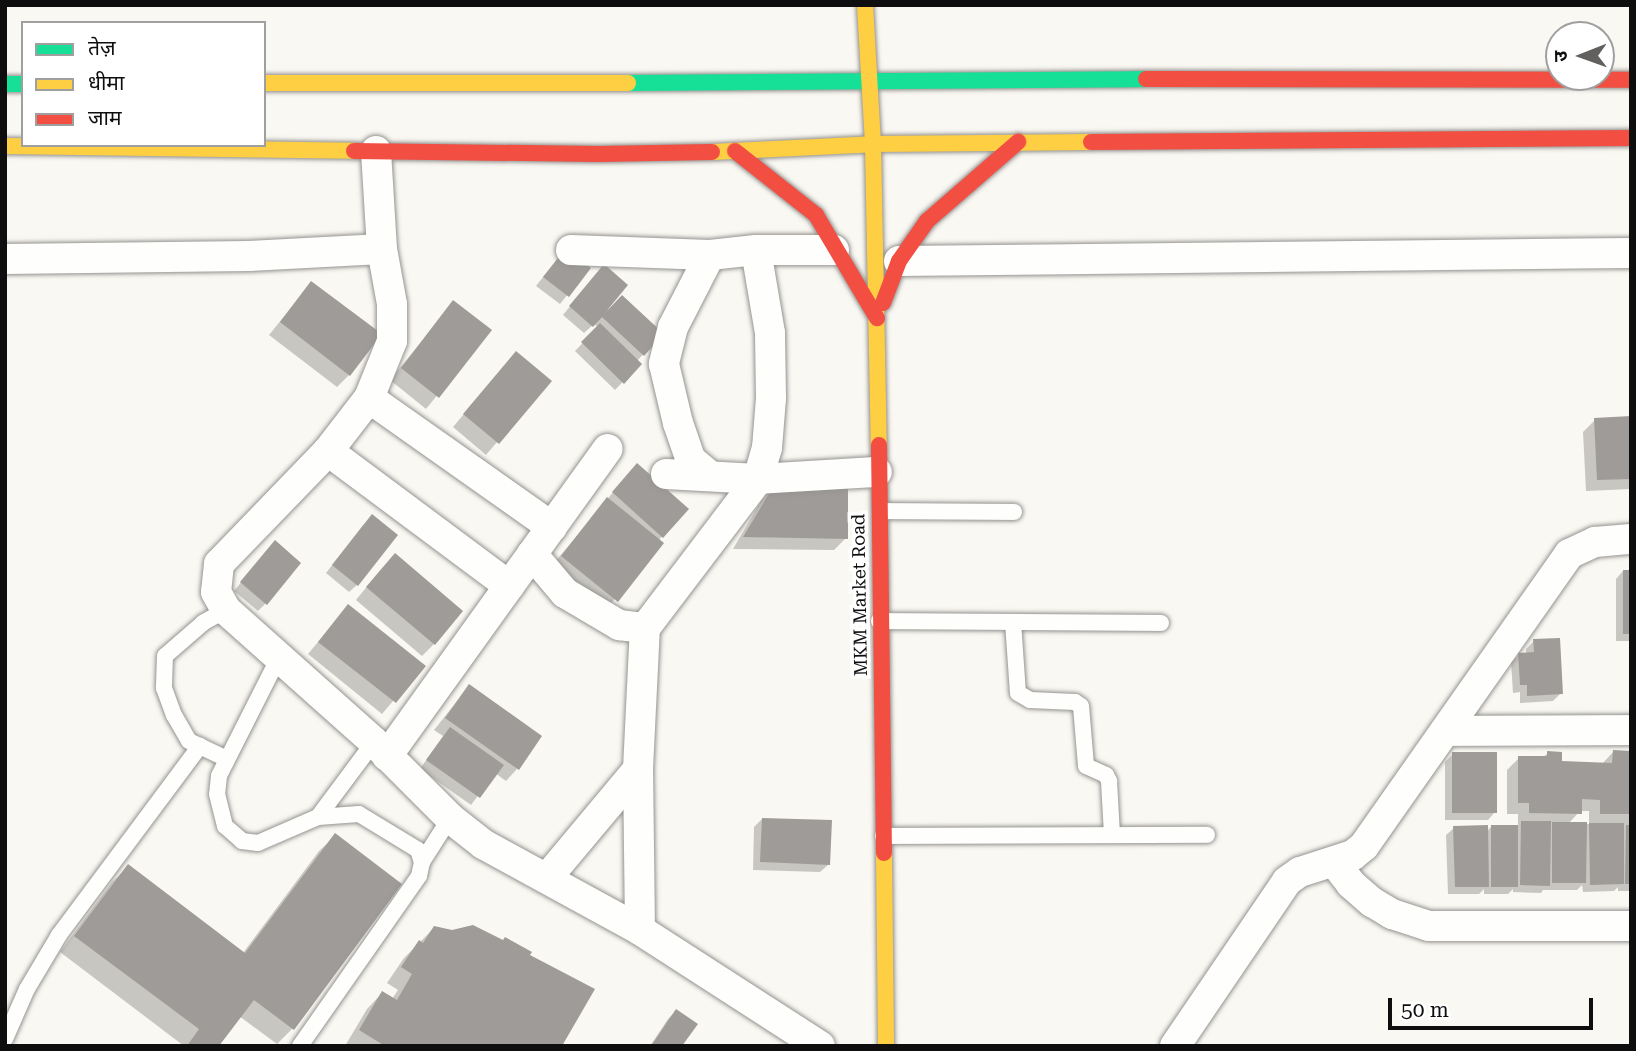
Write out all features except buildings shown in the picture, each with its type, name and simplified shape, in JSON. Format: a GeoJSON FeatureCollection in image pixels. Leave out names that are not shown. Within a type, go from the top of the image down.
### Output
{"type":"FeatureCollection","features":[{"type":"Feature","properties":{"kind":"main road","name":"MKM Market Road"},"geometry":{"type":"LineString","coordinates":[[865,5],[867,79],[873,144],[877,318],[877,511],[886,1046]]}},
{"type":"Feature","properties":{"kind":"main road"},"geometry":{"type":"LineString","coordinates":[[266,83],[799,83],[867,79],[1631,80]]}},
{"type":"Feature","properties":{"kind":"main road"},"geometry":{"type":"LineString","coordinates":[[79,147],[598,154],[873,144],[1631,138]]}},
{"type":"Feature","properties":{"kind":"main road"},"geometry":{"type":"LineString","coordinates":[[877,318],[899,261],[927,221],[1018,142]]}},
{"type":"Feature","properties":{"kind":"main road"},"geometry":{"type":"LineString","coordinates":[[735,151],[816,215],[834,250],[877,318]]}},
{"type":"Feature","properties":{"kind":"street"},"geometry":{"type":"LineString","coordinates":[[376,151],[382,249],[392,304],[392,341],[369,398],[328,451],[219,564],[216,592],[226,611],[381,749],[450,818],[483,844],[640,930],[820,1046]]}},
{"type":"Feature","properties":{"kind":"street"},"geometry":{"type":"LineString","coordinates":[[5,259],[249,257],[382,249]]}},
{"type":"Feature","properties":{"kind":"street"},"geometry":{"type":"LineString","coordinates":[[571,250],[710,255],[756,250],[834,250]]}},
{"type":"Feature","properties":{"kind":"street"},"geometry":{"type":"LineString","coordinates":[[640,930],[638,769],[645,628],[758,479],[766,448],[771,398],[769,333],[756,250]]}},
{"type":"Feature","properties":{"kind":"street"},"geometry":{"type":"LineString","coordinates":[[899,261],[1631,253]]}},
{"type":"Feature","properties":{"kind":"street"},"geometry":{"type":"LineString","coordinates":[[710,255],[673,327],[664,364],[678,423],[691,460],[710,476]]}},
{"type":"Feature","properties":{"kind":"street"},"geometry":{"type":"LineString","coordinates":[[369,398],[552,527]]}},
{"type":"Feature","properties":{"kind":"street"},"geometry":{"type":"LineString","coordinates":[[381,749],[509,586],[608,449]]}},
{"type":"Feature","properties":{"kind":"street"},"geometry":{"type":"LineString","coordinates":[[328,451],[509,586]]}},
{"type":"Feature","properties":{"kind":"street"},"geometry":{"type":"LineString","coordinates":[[666,474],[758,479],[877,472]]}},
{"type":"Feature","properties":{"kind":"street"},"geometry":{"type":"LineString","coordinates":[[1175,1046],[1287,881],[1300,872],[1353,855],[1364,846],[1569,554],[1595,542],[1631,539]]}},
{"type":"Feature","properties":{"kind":"street"},"geometry":{"type":"LineString","coordinates":[[532,554],[565,593],[619,625],[645,628]]}},
{"type":"Feature","properties":{"kind":"street"},"geometry":{"type":"LineString","coordinates":[[1445,730],[1631,730]]}},
{"type":"Feature","properties":{"kind":"street"},"geometry":{"type":"LineString","coordinates":[[547,878],[638,769]]}},
{"type":"Feature","properties":{"kind":"street"},"geometry":{"type":"LineString","coordinates":[[1334,862],[1351,884],[1373,902],[1392,914],[1428,926],[1631,926]]}},
{"type":"Feature","properties":{"kind":"lane"},"geometry":{"type":"LineString","coordinates":[[877,511],[1014,512]]}},
{"type":"Feature","properties":{"kind":"lane"},"geometry":{"type":"LineString","coordinates":[[226,611],[203,623],[165,656],[164,688],[174,715],[189,741],[227,759]]}},
{"type":"Feature","properties":{"kind":"lane"},"geometry":{"type":"LineString","coordinates":[[879,621],[1161,623]]}},
{"type":"Feature","properties":{"kind":"lane"},"geometry":{"type":"LineString","coordinates":[[1013,622],[1018,693],[1030,700],[1075,702],[1081,706],[1086,766],[1106,775],[1109,780],[1112,835]]}},
{"type":"Feature","properties":{"kind":"lane"},"geometry":{"type":"LineString","coordinates":[[278,659],[219,776],[217,794],[225,826],[242,841],[258,843],[318,817],[359,814],[418,850],[422,862]]}},
{"type":"Feature","properties":{"kind":"lane"},"geometry":{"type":"LineString","coordinates":[[5,1040],[27,989],[59,935],[200,746]]}},
{"type":"Feature","properties":{"kind":"lane"},"geometry":{"type":"LineString","coordinates":[[318,817],[381,749]]}},
{"type":"Feature","properties":{"kind":"lane"},"geometry":{"type":"LineString","coordinates":[[300,1046],[419,876],[422,862],[450,818]]}},
{"type":"Feature","properties":{"kind":"lane"},"geometry":{"type":"LineString","coordinates":[[883,836],[1207,835]]}},
{"type":"Feature","properties":{"kind":"traffic: fast"},"geometry":{"type":"LineString","coordinates":[[628,83],[1146,79]]}},
{"type":"Feature","properties":{"kind":"traffic: fast"},"geometry":{"type":"LineString","coordinates":[[5,84],[21,84]]}},
{"type":"Feature","properties":{"kind":"traffic: slow"},"geometry":{"type":"LineString","coordinates":[[865,5],[873,144],[879,445]]}},
{"type":"Feature","properties":{"kind":"traffic: slow"},"geometry":{"type":"LineString","coordinates":[[266,83],[628,83]]}},
{"type":"Feature","properties":{"kind":"traffic: slow"},"geometry":{"type":"LineString","coordinates":[[712,152],[873,144],[1091,142]]}},
{"type":"Feature","properties":{"kind":"traffic: slow"},"geometry":{"type":"LineString","coordinates":[[5,146],[21,146]]}},
{"type":"Feature","properties":{"kind":"traffic: slow"},"geometry":{"type":"LineString","coordinates":[[75,147],[354,151]]}},
{"type":"Feature","properties":{"kind":"traffic: slow"},"geometry":{"type":"LineString","coordinates":[[884,853],[886,1046]]}},
{"type":"Feature","properties":{"kind":"traffic: jam"},"geometry":{"type":"LineString","coordinates":[[1146,79],[1631,80]]}},
{"type":"Feature","properties":{"kind":"traffic: jam"},"geometry":{"type":"LineString","coordinates":[[1091,142],[1631,138]]}},
{"type":"Feature","properties":{"kind":"traffic: jam"},"geometry":{"type":"LineString","coordinates":[[883,303],[899,261],[927,221],[1018,142]]}},
{"type":"Feature","properties":{"kind":"traffic: jam"},"geometry":{"type":"LineString","coordinates":[[354,151],[598,154],[712,152]]}},
{"type":"Feature","properties":{"kind":"traffic: jam"},"geometry":{"type":"LineString","coordinates":[[735,151],[816,215],[877,318]]}},
{"type":"Feature","properties":{"kind":"traffic: jam"},"geometry":{"type":"LineString","coordinates":[[879,445],[884,853]]}}]}
